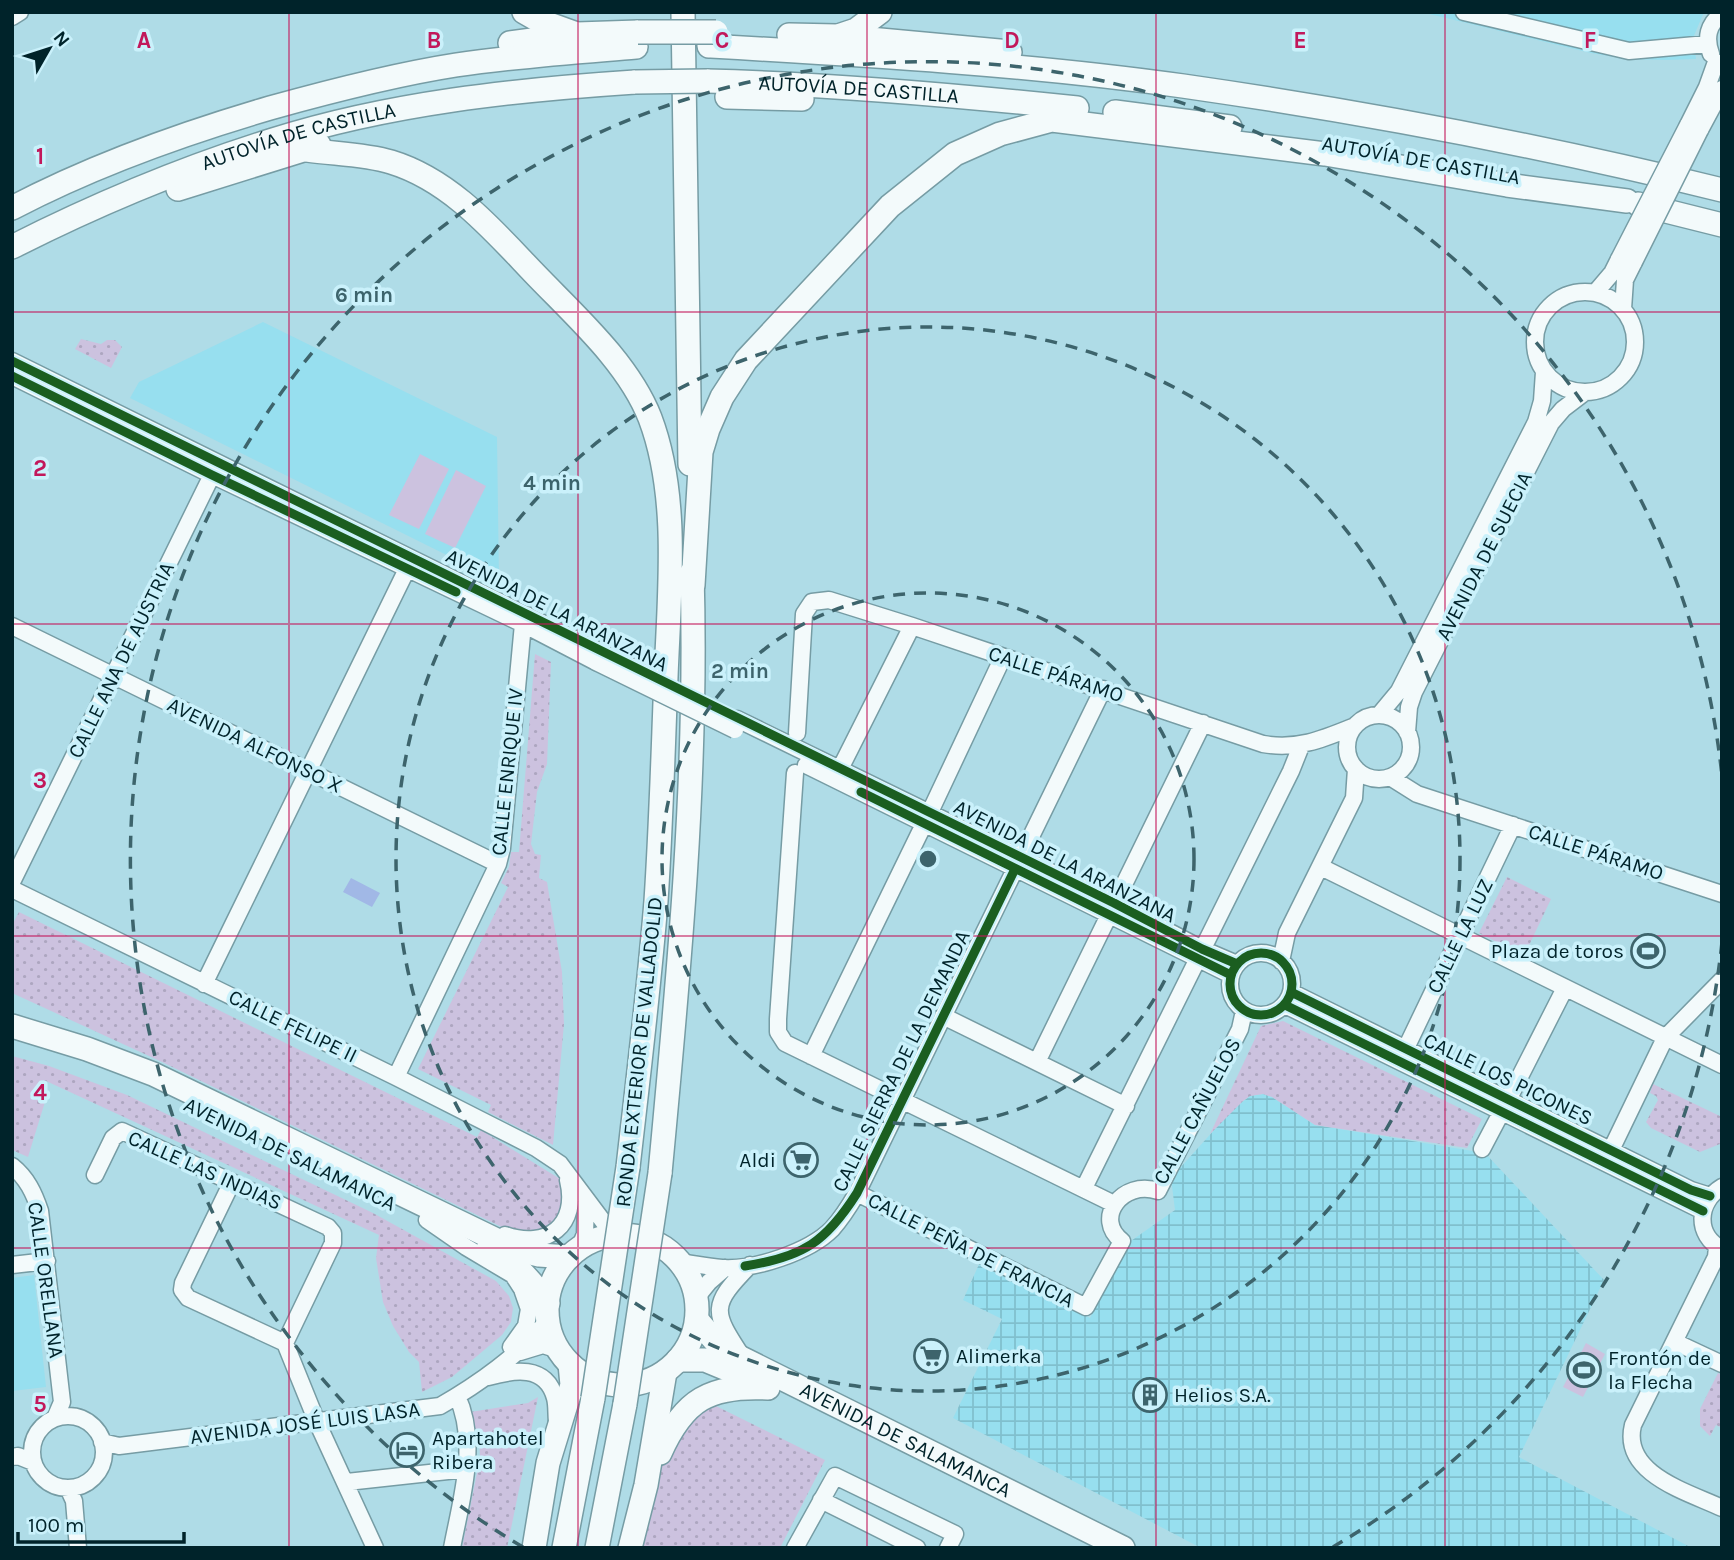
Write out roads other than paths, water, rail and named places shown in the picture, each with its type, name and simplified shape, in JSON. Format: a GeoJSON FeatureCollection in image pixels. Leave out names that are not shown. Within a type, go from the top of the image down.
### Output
{"type":"FeatureCollection","features":[{"type":"Feature","properties":{"kind":"highway"},"geometry":{"type":"LineString","coordinates":[[524,12],[538,20],[578,34],[637,40]]}},
{"type":"Feature","properties":{"kind":"highway"},"geometry":{"type":"LineString","coordinates":[[670,552],[673,516],[674,387],[671,12]]}},
{"type":"Feature","properties":{"kind":"highway"},"geometry":{"type":"LineString","coordinates":[[683,12],[693,585]]}},
{"type":"Feature","properties":{"kind":"highway"},"geometry":{"type":"LineString","coordinates":[[836,36],[856,30],[880,12]]}},
{"type":"Feature","properties":{"kind":"highway"},"geometry":{"type":"LineString","coordinates":[[212,125],[324,81],[416,59],[578,34]]}},
{"type":"Feature","properties":{"kind":"highway"},"geometry":{"type":"LineString","coordinates":[[713,39],[836,36],[969,47],[1155,70],[1380,109],[1429,125]]}},
{"type":"Feature","properties":{"kind":"highway","name":"AUTOVÍA DE CASTILLA"},"geometry":{"type":"LineString","coordinates":[[12,208],[131,153],[212,125],[369,81],[637,40],[713,39],[968,62],[1181,86],[1429,125],[1574,155],[1722,190]]}},
{"type":"Feature","properties":{"kind":"highway","name":"AUTOVÍA DE CASTILLA"},"geometry":{"type":"LineString","coordinates":[[12,247],[151,182],[274,139],[365,117],[524,90],[705,88],[769,82],[957,95],[1171,118],[1307,139],[1521,178],[1722,225]]}},
{"type":"Feature","properties":{"kind":"highway"},"geometry":{"type":"LineString","coordinates":[[705,88],[1052,120],[1325,154],[1507,185],[1627,201]]}},
{"type":"Feature","properties":{"kind":"highway"},"geometry":{"type":"LineString","coordinates":[[12,262],[63,236],[163,194],[326,142],[419,122],[634,89]]}},
{"type":"Feature","properties":{"kind":"highway"},"geometry":{"type":"LineString","coordinates":[[693,585],[701,452],[722,397],[746,360],[890,206],[930,172],[955,154],[1000,134],[1052,120]]}},
{"type":"Feature","properties":{"kind":"highway"},"geometry":{"type":"LineString","coordinates":[[307,150],[365,156],[391,162],[416,172],[449,192],[474,212],[593,335],[641,398],[653,428],[667,486],[670,552]]}},
{"type":"Feature","properties":{"kind":"highway","name":"RONDA EXTERIOR DE VALLADOLID"},"geometry":{"type":"LineString","coordinates":[[564,1548],[593,1398],[628,1167],[656,904],[670,552]]}},
{"type":"Feature","properties":{"kind":"highway","name":"RONDA EXTERIOR DE VALLADOLID"},"geometry":{"type":"LineString","coordinates":[[597,1548],[625,1404],[660,1173],[676,1013],[690,799],[693,585]]}},
{"type":"Feature","properties":{"kind":"highway","name":"AVENIDA DE SALAMANCA"},"geometry":{"type":"LineString","coordinates":[[12,1026],[153,1074],[430,1215],[505,1258],[524,1272],[548,1312]]}},
{"type":"Feature","properties":{"kind":"highway","name":"AVENIDA DE SALAMANCA"},"geometry":{"type":"LineString","coordinates":[[12,1040],[83,1060],[147,1084],[430,1215],[515,1249],[539,1255],[574,1253]]}},
{"type":"Feature","properties":{"kind":"highway"},"geometry":{"type":"LineString","coordinates":[[534,1548],[548,1463],[572,1385],[548,1312],[554,1278],[574,1253],[590,1242],[614,1236],[638,1237],[661,1246],[679,1262],[691,1279],[697,1309],[691,1342],[672,1366],[647,1381],[626,1385],[606,1383],[587,1376],[565,1357]]}},
{"type":"Feature","properties":{"kind":"highway","name":"AVENIDA DE SALAMANCA"},"geometry":{"type":"LineString","coordinates":[[697,1309],[721,1348],[1122,1548]]}},
{"type":"Feature","properties":{"kind":"highway","name":"AVENIDA DE SALAMANCA"},"geometry":{"type":"LineString","coordinates":[[672,1366],[705,1360],[728,1368],[1095,1548]]}},
{"type":"Feature","properties":{"kind":"highway"},"geometry":{"type":"LineString","coordinates":[[630,1548],[672,1366]]}},
{"type":"Feature","properties":{"kind":"highway"},"geometry":{"type":"LineString","coordinates":[[646,1485],[671,1430],[692,1404],[714,1393],[738,1386],[768,1388]]}},
{"type":"Feature","properties":{"kind":"street"},"geometry":{"type":"LineString","coordinates":[[12,17],[20,12]]}},
{"type":"Feature","properties":{"kind":"street"},"geometry":{"type":"LineString","coordinates":[[1464,12],[1629,51],[1707,44]]}},
{"type":"Feature","properties":{"kind":"street"},"geometry":{"type":"LineString","coordinates":[[1694,128],[1707,86],[1719,64],[1707,44],[1710,26],[1722,13]]}},
{"type":"Feature","properties":{"kind":"street"},"geometry":{"type":"LineString","coordinates":[[1623,309],[1627,260],[1694,128],[1722,89]]}},
{"type":"Feature","properties":{"kind":"street"},"geometry":{"type":"LineString","coordinates":[[1595,293],[1627,260]]}},
{"type":"Feature","properties":{"kind":"street"},"geometry":{"type":"LineString","coordinates":[[1581,292],[1595,293],[1610,299],[1623,309],[1631,321],[1635,350],[1631,364],[1623,376],[1612,385],[1584,393],[1555,383],[1544,372],[1535,347],[1535,334],[1547,310],[1568,295],[1581,292]]}},
{"type":"Feature","properties":{"kind":"street","name":"AVENIDA DE SUECIA"},"geometry":{"type":"LineString","coordinates":[[1379,715],[1399,691],[1536,422],[1542,401],[1544,372]]}},
{"type":"Feature","properties":{"kind":"street","name":"AVENIDA DE LA ARANZANA"},"geometry":{"type":"LineString","coordinates":[[16,375],[212,475],[407,569],[525,619]]}},
{"type":"Feature","properties":{"kind":"street","name":"AVENIDA DE LA ARANZANA"},"geometry":{"type":"LineString","coordinates":[[16,375],[525,619],[1234,970]]}},
{"type":"Feature","properties":{"kind":"street","name":"AVENIDA DE SUECIA"},"geometry":{"type":"LineString","coordinates":[[1407,732],[1409,707],[1414,692],[1545,435],[1563,409],[1584,393]]}},
{"type":"Feature","properties":{"kind":"street","name":"CALLE ANA DE AUSTRIA"},"geometry":{"type":"LineString","coordinates":[[12,882],[212,475]]}},
{"type":"Feature","properties":{"kind":"street"},"geometry":{"type":"LineString","coordinates":[[204,984],[407,569]]}},
{"type":"Feature","properties":{"kind":"street","name":"CALLE PÁRAMO"},"geometry":{"type":"LineString","coordinates":[[797,733],[804,614],[812,602],[829,600],[1263,744],[1280,747],[1308,744],[1355,726]]}},
{"type":"Feature","properties":{"kind":"street","name":"CALLE ENRIQUE IV"},"geometry":{"type":"LineString","coordinates":[[396,1077],[498,864],[503,841],[525,619]]}},
{"type":"Feature","properties":{"kind":"street","name":"AVENIDA ALFONSO X"},"geometry":{"type":"LineString","coordinates":[[12,626],[498,864]]}},
{"type":"Feature","properties":{"kind":"street"},"geometry":{"type":"LineString","coordinates":[[840,769],[912,626]]}},
{"type":"Feature","properties":{"kind":"street"},"geometry":{"type":"LineString","coordinates":[[811,1056],[1003,657]]}},
{"type":"Feature","properties":{"kind":"street","name":"CALLE SIERRA DE LA DEMANDA"},"geometry":{"type":"LineString","coordinates":[[679,1262],[725,1268],[750,1265],[791,1255],[832,1229],[857,1193],[1103,689]]}},
{"type":"Feature","properties":{"kind":"street"},"geometry":{"type":"LineString","coordinates":[[1275,957],[1354,798],[1348,741],[1355,726],[1362,720],[1379,715],[1390,717],[1400,723],[1407,732],[1411,752],[1408,761],[1400,771],[1354,798]]}},
{"type":"Feature","properties":{"kind":"street"},"geometry":{"type":"LineString","coordinates":[[1037,1062],[1203,723]]}},
{"type":"Feature","properties":{"kind":"street","name":"AVENIDA DE LA ARANZANA"},"geometry":{"type":"LineString","coordinates":[[736,724],[840,769],[927,818]]}},
{"type":"Feature","properties":{"kind":"street"},"geometry":{"type":"LineString","coordinates":[[1084,1188],[1291,771],[1308,744]]}},
{"type":"Feature","properties":{"kind":"street","name":"CALLE PÁRAMO"},"geometry":{"type":"LineString","coordinates":[[1308,744],[1337,749],[1352,763]]}},
{"type":"Feature","properties":{"kind":"street"},"geometry":{"type":"LineString","coordinates":[[1408,761],[1415,779],[1429,798]]}},
{"type":"Feature","properties":{"kind":"street"},"geometry":{"type":"LineString","coordinates":[[1352,763],[1384,778]]}},
{"type":"Feature","properties":{"kind":"street"},"geometry":{"type":"LineString","coordinates":[[795,773],[778,1019],[778,1032],[785,1043],[1114,1204]]}},
{"type":"Feature","properties":{"kind":"street","name":"CALLE PÁRAMO"},"geometry":{"type":"LineString","coordinates":[[1384,778],[1417,794],[1722,894]]}},
{"type":"Feature","properties":{"kind":"street","name":"CALLE LA LUZ"},"geometry":{"type":"LineString","coordinates":[[1406,1048],[1513,825]]}},
{"type":"Feature","properties":{"kind":"street"},"geometry":{"type":"LineString","coordinates":[[1321,867],[1722,1065]]}},
{"type":"Feature","properties":{"kind":"street","name":"CALLE FELIPE II"},"geometry":{"type":"LineString","coordinates":[[12,889],[536,1148],[560,1164],[614,1236]]}},
{"type":"Feature","properties":{"kind":"street"},"geometry":{"type":"LineString","coordinates":[[1248,955],[1275,957],[1291,975],[1288,998],[1269,1014],[1250,1013],[1231,994],[1234,970],[1248,955]]}},
{"type":"Feature","properties":{"kind":"street"},"geometry":{"type":"LineString","coordinates":[[1611,1150],[1665,1038],[1722,980]]}},
{"type":"Feature","properties":{"kind":"street"},"geometry":{"type":"LineString","coordinates":[[1482,1149],[1565,988]]}},
{"type":"Feature","properties":{"kind":"street","name":"CALLE LOS PICONES"},"geometry":{"type":"LineString","coordinates":[[1288,998],[1406,1048],[1505,1105],[1611,1150],[1711,1198]]}},
{"type":"Feature","properties":{"kind":"street","name":"CALLE LOS PICONES"},"geometry":{"type":"LineString","coordinates":[[1288,998],[1505,1105],[1711,1198]]}},
{"type":"Feature","properties":{"kind":"street","name":"CALLE CAÑUELOS"},"geometry":{"type":"LineString","coordinates":[[1114,1204],[1127,1193],[1139,1188],[1158,1191],[1250,1013]]}},
{"type":"Feature","properties":{"kind":"street"},"geometry":{"type":"LineString","coordinates":[[943,1016],[1126,1106]]}},
{"type":"Feature","properties":{"kind":"street","name":"CALLE LAS INDIAS"},"geometry":{"type":"LineString","coordinates":[[94,1175],[113,1138],[122,1130],[328,1227],[333,1233],[333,1243],[285,1343]]}},
{"type":"Feature","properties":{"kind":"street","name":"CALLE ORELLANA"},"geometry":{"type":"LineString","coordinates":[[12,1166],[25,1179],[40,1211],[64,1411]]}},
{"type":"Feature","properties":{"kind":"street","name":"AVENIDA DE SALAMANCA"},"geometry":{"type":"LineString","coordinates":[[430,1215],[521,1240],[541,1239],[554,1233],[570,1212],[571,1192],[567,1174]]}},
{"type":"Feature","properties":{"kind":"street"},"geometry":{"type":"LineString","coordinates":[[232,1182],[182,1290],[188,1298],[285,1343],[317,1422],[347,1482],[375,1548]]}},
{"type":"Feature","properties":{"kind":"street","name":"CALLE PEÑA DE FRANCIA"},"geometry":{"type":"LineString","coordinates":[[857,1193],[1086,1307],[1122,1241],[1117,1237],[1112,1224],[1114,1204]]}},
{"type":"Feature","properties":{"kind":"street"},"geometry":{"type":"LineString","coordinates":[[1711,1198],[1702,1219],[1706,1235],[1719,1252],[1630,1437],[1640,1463],[1651,1474],[1722,1508]]}},
{"type":"Feature","properties":{"kind":"street"},"geometry":{"type":"LineString","coordinates":[[574,1253],[585,1234],[586,1202]]}},
{"type":"Feature","properties":{"kind":"street","name":"AVENIDA JOSÉ LUIS LASA"},"geometry":{"type":"LineString","coordinates":[[430,1215],[466,1247],[513,1275],[522,1289],[529,1309],[526,1326],[487,1374]]}},
{"type":"Feature","properties":{"kind":"street"},"geometry":{"type":"LineString","coordinates":[[12,1265],[47,1261]]}},
{"type":"Feature","properties":{"kind":"street"},"geometry":{"type":"LineString","coordinates":[[744,1360],[724,1326],[719,1309],[721,1298],[750,1265]]}},
{"type":"Feature","properties":{"kind":"street"},"geometry":{"type":"LineString","coordinates":[[697,1309],[709,1282],[725,1268]]}},
{"type":"Feature","properties":{"kind":"street","name":"AVENIDA JOSÉ LUIS LASA"},"geometry":{"type":"LineString","coordinates":[[103,1449],[440,1406],[511,1356],[538,1332],[548,1312]]}},
{"type":"Feature","properties":{"kind":"street"},"geometry":{"type":"LineString","coordinates":[[1675,1342],[1722,1364]]}},
{"type":"Feature","properties":{"kind":"street","name":"AVENIDA JOSÉ LUIS LASA"},"geometry":{"type":"LineString","coordinates":[[511,1356],[543,1345],[565,1357]]}},
{"type":"Feature","properties":{"kind":"street","name":"AVENIDA JOSÉ LUIS LASA"},"geometry":{"type":"LineString","coordinates":[[487,1374],[526,1370],[544,1379],[555,1396],[557,1427]]}},
{"type":"Feature","properties":{"kind":"street"},"geometry":{"type":"LineString","coordinates":[[452,1548],[468,1451],[463,1408],[457,1396]]}},
{"type":"Feature","properties":{"kind":"street"},"geometry":{"type":"LineString","coordinates":[[64,1411],[86,1420],[94,1427],[103,1449],[93,1477],[74,1492],[50,1483],[24,1455],[36,1432],[64,1411]]}},
{"type":"Feature","properties":{"kind":"street"},"geometry":{"type":"LineString","coordinates":[[347,1482],[466,1469]]}},
{"type":"Feature","properties":{"kind":"street"},"geometry":{"type":"LineString","coordinates":[[795,1548],[835,1476],[955,1534],[948,1548]]}},
{"type":"Feature","properties":{"kind":"street"},"geometry":{"type":"LineString","coordinates":[[74,1492],[78,1548]]}},
{"type":"Feature","properties":{"kind":"street"},"geometry":{"type":"LineString","coordinates":[[821,1500],[917,1548]]}},
{"type":"Feature","properties":{"kind":"place","name":"Plaza de toros"},"geometry":{"type":"Point","coordinates":[1648,951]}},
{"type":"Feature","properties":{"kind":"place","name":"Aldi"},"geometry":{"type":"Point","coordinates":[801,1160]}},
{"type":"Feature","properties":{"kind":"place","name":"Alimerka"},"geometry":{"type":"Point","coordinates":[931,1356]}},
{"type":"Feature","properties":{"kind":"place","name":"Frontón de la Flecha"},"geometry":{"type":"Point","coordinates":[1584,1370]}},
{"type":"Feature","properties":{"kind":"place","name":"Helios S.A."},"geometry":{"type":"Point","coordinates":[1150,1395]}},
{"type":"Feature","properties":{"kind":"place","name":"Apartahotel Ribera"},"geometry":{"type":"Point","coordinates":[407,1450]}}]}
